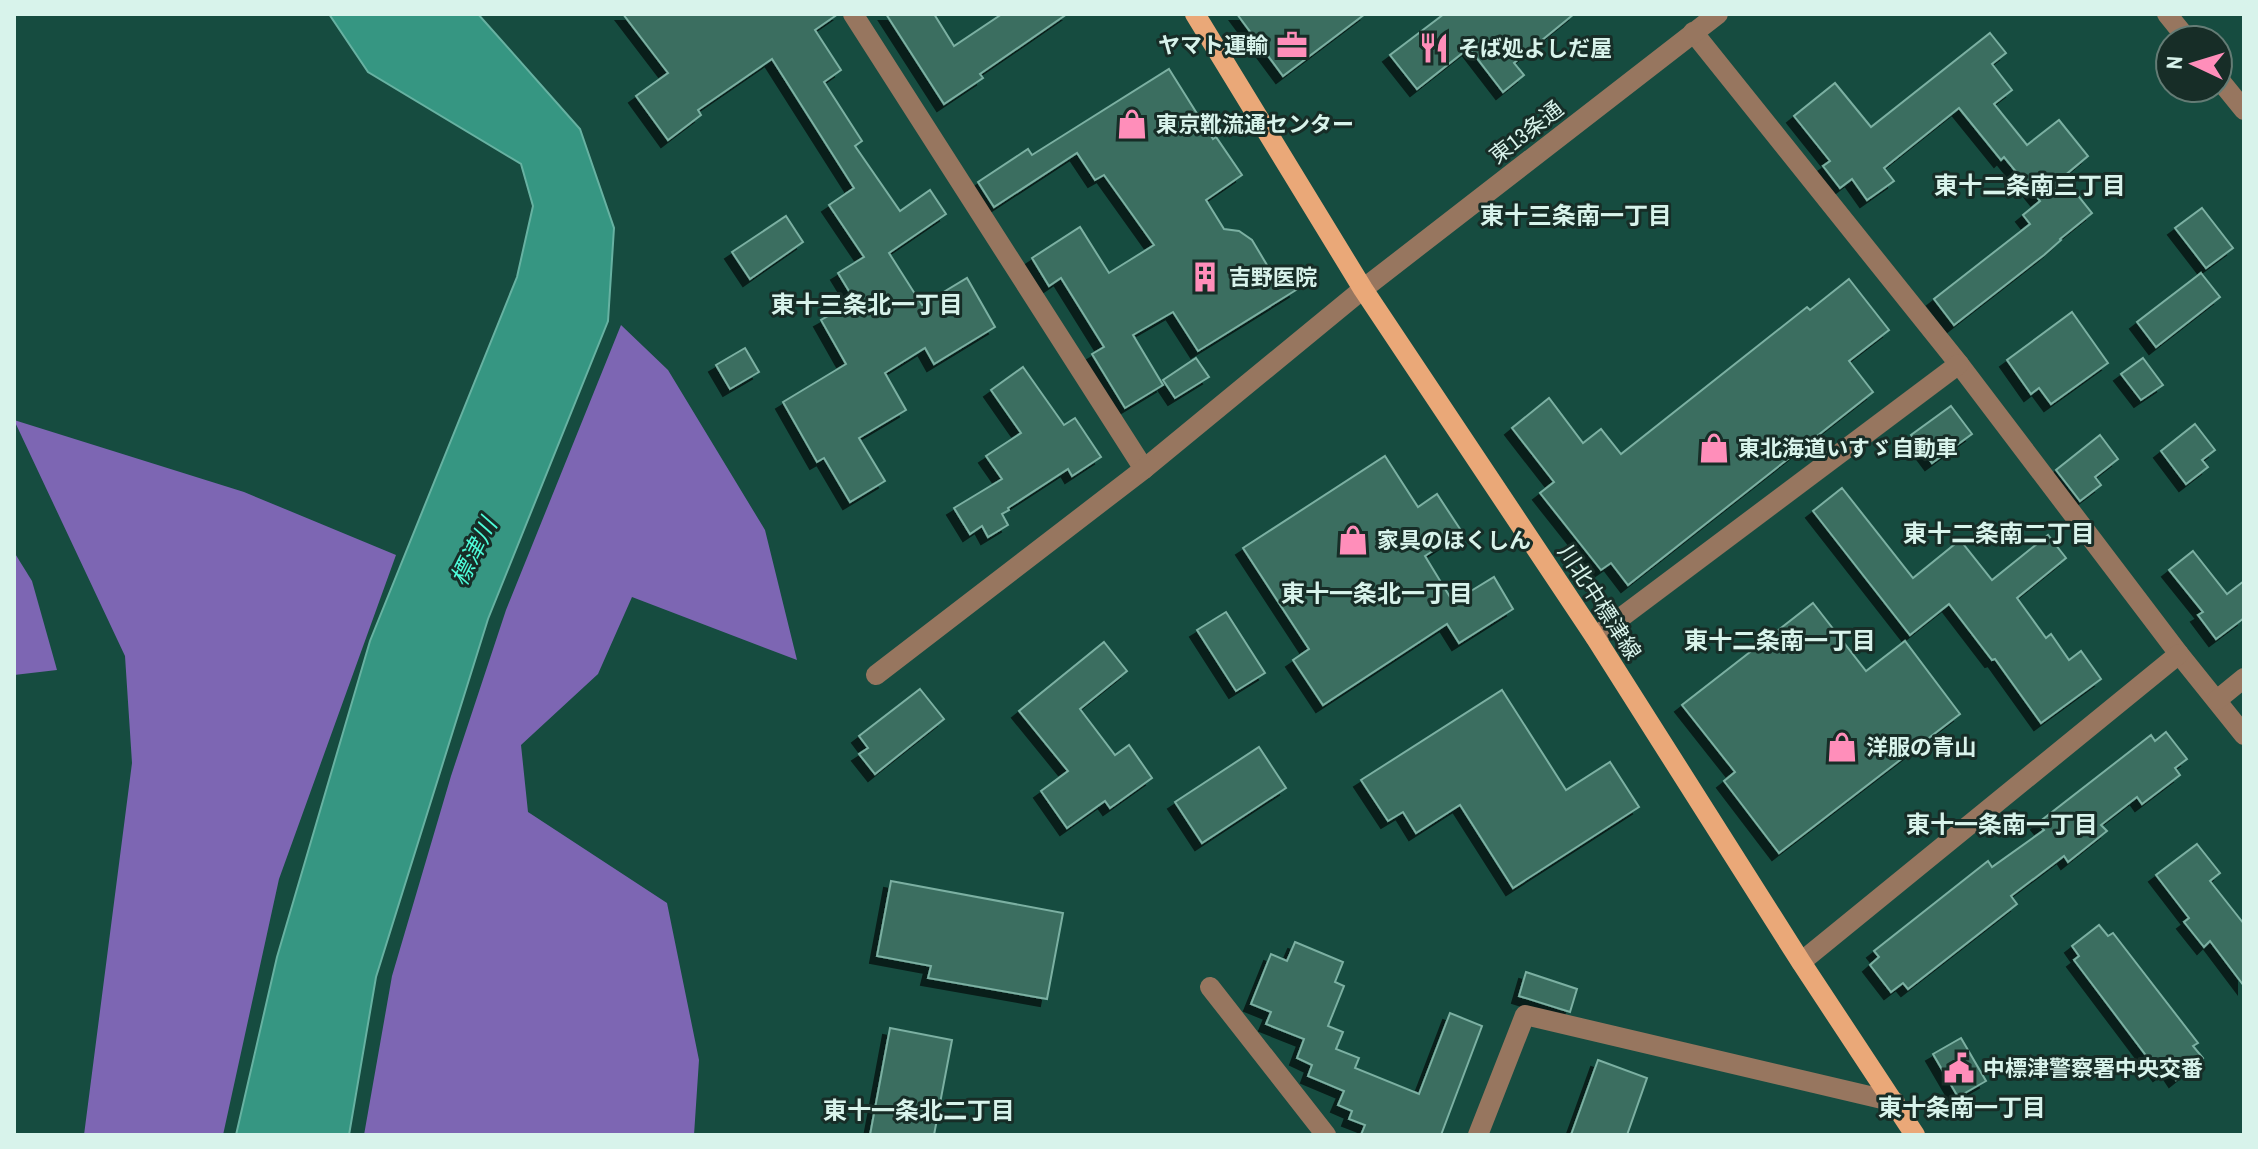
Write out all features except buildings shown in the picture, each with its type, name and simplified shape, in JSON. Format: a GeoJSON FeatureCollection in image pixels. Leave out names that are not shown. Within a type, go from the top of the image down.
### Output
{"type":"FeatureCollection","features":[{"type":"Feature","properties":{"kind":"main road","name":"川北中標津線"},"geometry":{"type":"LineString","coordinates":[[1195,14],[1363,289],[1595,637],[1915,1135]]}},
{"type":"Feature","properties":{"kind":"street"},"geometry":{"type":"LineString","coordinates":[[853,14],[1144,469]]}},
{"type":"Feature","properties":{"kind":"street","name":"東13条通"},"geometry":{"type":"LineString","coordinates":[[876,675],[1144,469],[1363,289],[1714,15]]}},
{"type":"Feature","properties":{"kind":"street"},"geometry":{"type":"LineString","coordinates":[[1693,32],[1959,364],[2244,735]]}},
{"type":"Feature","properties":{"kind":"street"},"geometry":{"type":"LineString","coordinates":[[1595,637],[1959,364]]}},
{"type":"Feature","properties":{"kind":"street"},"geometry":{"type":"LineString","coordinates":[[1801,962],[2179,654]]}},
{"type":"Feature","properties":{"kind":"street"},"geometry":{"type":"LineString","coordinates":[[2217,700],[2244,678]]}},
{"type":"Feature","properties":{"kind":"street"},"geometry":{"type":"LineString","coordinates":[[1210,987],[1326,1135]]}},
{"type":"Feature","properties":{"kind":"street"},"geometry":{"type":"LineString","coordinates":[[1478,1135],[1525,1015],[1895,1102]]}},
{"type":"Feature","properties":{"kind":"shaded area"},"geometry":{"type":"Polygon","coordinates":[[[621,325],[668,370],[765,530],[797,660],[632,597],[598,674],[521,745],[528,812],[667,903],[699,1060],[694,1135],[364,1135],[392,976],[451,776],[506,610],[621,325]]]}},
{"type":"Feature","properties":{"kind":"shaded area"},"geometry":{"type":"Polygon","coordinates":[[[14,420],[244,492],[396,555],[279,879],[223,1135],[84,1135],[132,763],[125,656],[14,420]]]}},
{"type":"Feature","properties":{"kind":"shaded area"},"geometry":{"type":"Polygon","coordinates":[[[14,552],[32,581],[57,670],[14,675],[14,552]]]}},
{"type":"Feature","properties":{"kind":"water","name":"標津川"},"geometry":{"type":"Polygon","coordinates":[[[329,14],[478,14],[580,129],[614,228],[608,321],[488,619],[376,977],[349,1135],[236,1135],[277,957],[370,641],[517,277],[533,206],[521,164],[368,72],[329,14]]]}},
{"type":"Feature","properties":{"kind":"place","name":"ヤマト運輸"},"geometry":{"type":"Point","coordinates":[1292,45]}},
{"type":"Feature","properties":{"kind":"place","name":"そば処よしだ屋"},"geometry":{"type":"Point","coordinates":[1434,48]}},
{"type":"Feature","properties":{"kind":"place","name":"東京靴流通センター"},"geometry":{"type":"Point","coordinates":[1132,124]}},
{"type":"Feature","properties":{"kind":"place","name":"吉野医院"},"geometry":{"type":"Point","coordinates":[1205,277]}},
{"type":"Feature","properties":{"kind":"place","name":"東北海道いすゞ自動車"},"geometry":{"type":"Point","coordinates":[1714,448]}},
{"type":"Feature","properties":{"kind":"place","name":"家具のほくしん"},"geometry":{"type":"Point","coordinates":[1353,540]}},
{"type":"Feature","properties":{"kind":"place","name":"洋服の青山"},"geometry":{"type":"Point","coordinates":[1842,747]}},
{"type":"Feature","properties":{"kind":"place","name":"中標津警察署中央交番"},"geometry":{"type":"Point","coordinates":[1959,1068]}},
{"type":"Feature","properties":{"kind":"district","name":"東十二条南三丁目"},"geometry":{"type":"Point","coordinates":[2030,186]}},
{"type":"Feature","properties":{"kind":"district","name":"東十三条南一丁目"},"geometry":{"type":"Point","coordinates":[1576,216]}},
{"type":"Feature","properties":{"kind":"district","name":"東十三条北一丁目"},"geometry":{"type":"Point","coordinates":[867,305]}},
{"type":"Feature","properties":{"kind":"district","name":"東十二条南二丁目"},"geometry":{"type":"Point","coordinates":[1999,534]}},
{"type":"Feature","properties":{"kind":"district","name":"東十一条北一丁目"},"geometry":{"type":"Point","coordinates":[1377,594]}},
{"type":"Feature","properties":{"kind":"district","name":"東十二条南一丁目"},"geometry":{"type":"Point","coordinates":[1780,641]}},
{"type":"Feature","properties":{"kind":"district","name":"東十一条南一丁目"},"geometry":{"type":"Point","coordinates":[2002,825]}},
{"type":"Feature","properties":{"kind":"district","name":"東十条南一丁目"},"geometry":{"type":"Point","coordinates":[1962,1108]}},
{"type":"Feature","properties":{"kind":"district","name":"東十一条北二丁目"},"geometry":{"type":"Point","coordinates":[919,1111]}}]}
